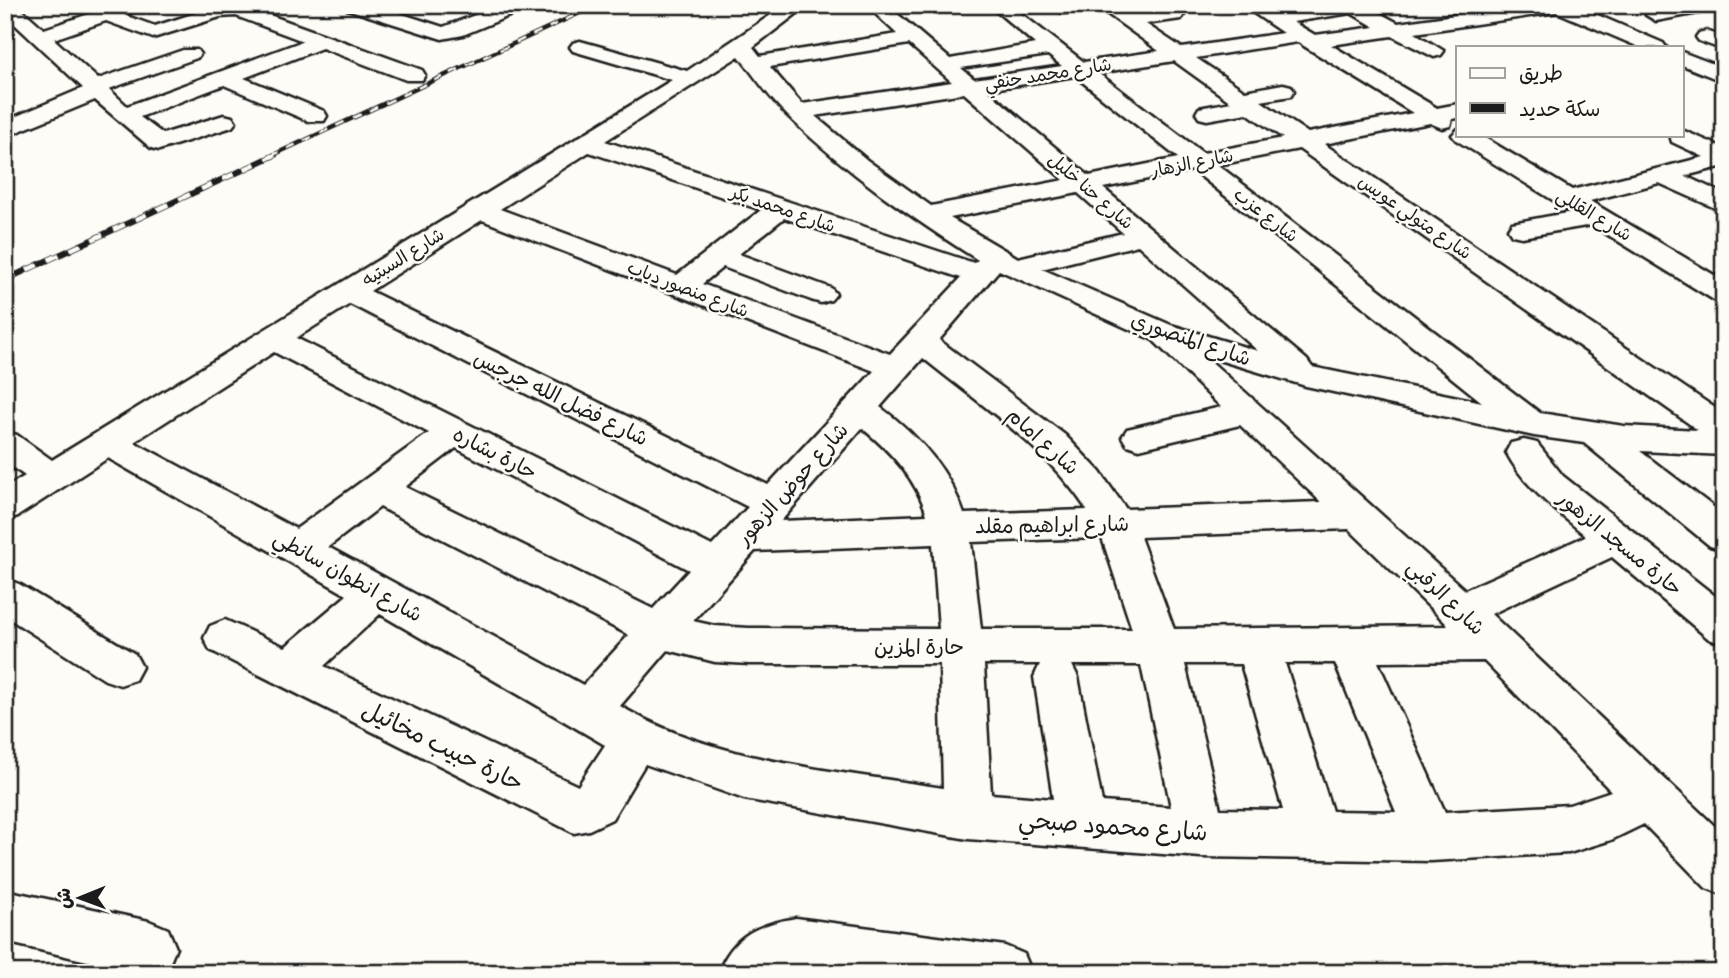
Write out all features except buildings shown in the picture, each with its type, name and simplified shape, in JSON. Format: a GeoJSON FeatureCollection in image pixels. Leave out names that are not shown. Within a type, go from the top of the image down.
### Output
{"type":"FeatureCollection","features":[{"type":"Feature","properties":{"kind":"street"},"geometry":{"type":"LineString","coordinates":[[6,5],[124,115],[159,143],[169,142],[224,122]]}},
{"type":"Feature","properties":{"kind":"street"},"geometry":{"type":"LineString","coordinates":[[41,37],[135,5]]}},
{"type":"Feature","properties":{"kind":"street"},"geometry":{"type":"LineString","coordinates":[[347,13],[442,33],[456,31],[519,5]]}},
{"type":"Feature","properties":{"kind":"street","name":"شارع السبتيه"},"geometry":{"type":"LineString","coordinates":[[5,506],[689,78],[748,54],[799,5]]}},
{"type":"Feature","properties":{"kind":"street","name":"شارع حنا خليل"},"geometry":{"type":"LineString","coordinates":[[875,5],[1306,376]]}},
{"type":"Feature","properties":{"kind":"street","name":"شارع عزب"},"geometry":{"type":"LineString","coordinates":[[998,5],[1198,162],[1529,438]]}},
{"type":"Feature","properties":{"kind":"street"},"geometry":{"type":"LineString","coordinates":[[1069,9],[1101,5]]}},
{"type":"Feature","properties":{"kind":"street","name":"شارع متولي عويس"},"geometry":{"type":"LineString","coordinates":[[1106,5],[1724,431]]}},
{"type":"Feature","properties":{"kind":"street"},"geometry":{"type":"LineString","coordinates":[[1251,5],[1392,92],[1446,114]]}},
{"type":"Feature","properties":{"kind":"street"},"geometry":{"type":"LineString","coordinates":[[1452,5],[1479,18],[1547,28]]}},
{"type":"Feature","properties":{"kind":"street"},"geometry":{"type":"LineString","coordinates":[[1274,19],[1357,6],[1434,51]]}},
{"type":"Feature","properties":{"kind":"street"},"geometry":{"type":"LineString","coordinates":[[1511,22],[1558,6],[1654,46]]}},
{"type":"Feature","properties":{"kind":"street"},"geometry":{"type":"LineString","coordinates":[[1656,15],[1700,9]]}},
{"type":"Feature","properties":{"kind":"street"},"geometry":{"type":"LineString","coordinates":[[107,15],[153,32],[168,30],[197,13],[238,10],[414,75]]}},
{"type":"Feature","properties":{"kind":"street"},"geometry":{"type":"LineString","coordinates":[[197,13],[234,33],[291,12]]}},
{"type":"Feature","properties":{"kind":"street"},"geometry":{"type":"LineString","coordinates":[[441,12],[475,23]]}},
{"type":"Feature","properties":{"kind":"street"},"geometry":{"type":"LineString","coordinates":[[347,13],[405,42]]}},
{"type":"Feature","properties":{"kind":"street"},"geometry":{"type":"LineString","coordinates":[[1133,24],[1179,18]]}},
{"type":"Feature","properties":{"kind":"street","name":"شارع محمد حنفي"},"geometry":{"type":"LineString","coordinates":[[796,112],[1177,54],[1395,30],[1448,28],[1479,18]]}},
{"type":"Feature","properties":{"kind":"street"},"geometry":{"type":"LineString","coordinates":[[1603,25],[1635,19]]}},
{"type":"Feature","properties":{"kind":"street"},"geometry":{"type":"LineString","coordinates":[[748,54],[912,38]]}},
{"type":"Feature","properties":{"kind":"street"},"geometry":{"type":"LineString","coordinates":[[124,115],[322,41]]}},
{"type":"Feature","properties":{"kind":"street"},"geometry":{"type":"LineString","coordinates":[[580,47],[689,78]]}},
{"type":"Feature","properties":{"kind":"street"},"geometry":{"type":"LineString","coordinates":[[943,64],[1051,48]]}},
{"type":"Feature","properties":{"kind":"street"},"geometry":{"type":"LineString","coordinates":[[294,51],[383,84]]}},
{"type":"Feature","properties":{"kind":"street"},"geometry":{"type":"LineString","coordinates":[[5,130],[96,89],[190,54]]}},
{"type":"Feature","properties":{"kind":"street","name":"شارع المنصوري"},"geometry":{"type":"LineString","coordinates":[[748,54],[796,112],[858,164],[997,267],[1160,332],[1529,438],[1596,435],[1724,443]]}},
{"type":"Feature","properties":{"kind":"street"},"geometry":{"type":"LineString","coordinates":[[1342,61],[1369,57]]}},
{"type":"Feature","properties":{"kind":"street"},"geometry":{"type":"LineString","coordinates":[[1687,63],[1724,60]]}},
{"type":"Feature","properties":{"kind":"street"},"geometry":{"type":"LineString","coordinates":[[1687,63],[1719,86]]}},
{"type":"Feature","properties":{"kind":"street"},"geometry":{"type":"LineString","coordinates":[[224,77],[316,116]]}},
{"type":"Feature","properties":{"kind":"street"},"geometry":{"type":"LineString","coordinates":[[1392,92],[1427,86]]}},
{"type":"Feature","properties":{"kind":"street"},"geometry":{"type":"LineString","coordinates":[[1207,113],[1283,91]]}},
{"type":"Feature","properties":{"kind":"street"},"geometry":{"type":"LineString","coordinates":[[5,105],[28,120]]}},
{"type":"Feature","properties":{"kind":"street","name":"شارع الزهار"},"geometry":{"type":"LineString","coordinates":[[926,215],[1446,114]]}},
{"type":"Feature","properties":{"kind":"street","name":"شارع القللي"},"geometry":{"type":"LineString","coordinates":[[1466,136],[1724,294]]}},
{"type":"Feature","properties":{"kind":"street"},"geometry":{"type":"LineString","coordinates":[[1680,137],[1724,158]]}},
{"type":"Feature","properties":{"kind":"street","name":"شارع محمد بكر"},"geometry":{"type":"LineString","coordinates":[[586,143],[780,208],[997,267]]}},
{"type":"Feature","properties":{"kind":"street"},"geometry":{"type":"LineString","coordinates":[[1567,199],[1724,158]]}},
{"type":"Feature","properties":{"kind":"street"},"geometry":{"type":"LineString","coordinates":[[1662,175],[1724,204]]}},
{"type":"Feature","properties":{"kind":"street"},"geometry":{"type":"LineString","coordinates":[[681,286],[780,208]]}},
{"type":"Feature","properties":{"kind":"street","name":"شارع منصور دياب"},"geometry":{"type":"LineString","coordinates":[[479,210],[897,368]]}},
{"type":"Feature","properties":{"kind":"street"},"geometry":{"type":"LineString","coordinates":[[1522,229],[1595,216]]}},
{"type":"Feature","properties":{"kind":"street"},"geometry":{"type":"LineString","coordinates":[[1576,243],[1626,234]]}},
{"type":"Feature","properties":{"kind":"street"},"geometry":{"type":"LineString","coordinates":[[997,267],[1143,236]]}},
{"type":"Feature","properties":{"kind":"street"},"geometry":{"type":"LineString","coordinates":[[719,256],[821,294]]}},
{"type":"Feature","properties":{"kind":"street"},"geometry":{"type":"LineString","coordinates":[[1690,274],[1724,261]]}},
{"type":"Feature","properties":{"kind":"street","name":"شارع حوض الزهور"},"geometry":{"type":"LineString","coordinates":[[588,710],[921,341],[997,267]]}},
{"type":"Feature","properties":{"kind":"street","name":"شارع فضل الله جرجس"},"geometry":{"type":"LineString","coordinates":[[348,292],[774,504]]}},
{"type":"Feature","properties":{"kind":"street","name":"شارع الرقبي"},"geometry":{"type":"LineString","coordinates":[[1160,332],[1460,610],[1724,870]]}},
{"type":"Feature","properties":{"kind":"street","name":"حارة بشاره"},"geometry":{"type":"LineString","coordinates":[[273,339],[718,566]]}},
{"type":"Feature","properties":{"kind":"street","name":"شارع امام"},"geometry":{"type":"LineString","coordinates":[[921,341],[1053,444],[1087,481],[1116,524],[1159,647],[1201,833]]}},
{"type":"Feature","properties":{"kind":"street"},"geometry":{"type":"LineString","coordinates":[[860,409],[903,444],[923,469],[939,496],[951,527],[962,647],[968,816]]}},
{"type":"Feature","properties":{"kind":"street"},"geometry":{"type":"LineString","coordinates":[[1139,437],[1249,412]]}},
{"type":"Feature","properties":{"kind":"street"},"geometry":{"type":"LineString","coordinates":[[299,548],[454,432]]}},
{"type":"Feature","properties":{"kind":"street"},"geometry":{"type":"LineString","coordinates":[[1596,435],[1724,536]]}},
{"type":"Feature","properties":{"kind":"street","name":"حارة مسجد الزهور"},"geometry":{"type":"LineString","coordinates":[[1529,438],[1534,468],[1550,485],[1724,627]]}},
{"type":"Feature","properties":{"kind":"street","name":"شارع انطوان سانطي"},"geometry":{"type":"LineString","coordinates":[[107,442],[588,710]]}},
{"type":"Feature","properties":{"kind":"street"},"geometry":{"type":"LineString","coordinates":[[5,444],[51,477]]}},
{"type":"Feature","properties":{"kind":"street","name":"حارة المزين"},"geometry":{"type":"LineString","coordinates":[[378,490],[659,631],[715,643],[749,646],[962,647],[1494,643]]}},
{"type":"Feature","properties":{"kind":"street","name":"شارع ابراهيم مقلد"},"geometry":{"type":"LineString","coordinates":[[744,537],[951,527],[1360,515]]}},
{"type":"Feature","properties":{"kind":"street"},"geometry":{"type":"LineString","coordinates":[[1460,610],[1616,539]]}},
{"type":"Feature","properties":{"kind":"street"},"geometry":{"type":"LineString","coordinates":[[289,670],[378,592]]}},
{"type":"Feature","properties":{"kind":"street"},"geometry":{"type":"LineString","coordinates":[[5,595],[120,667]]}},
{"type":"Feature","properties":{"kind":"street","name":"حارة حبيب مخائيل"},"geometry":{"type":"LineString","coordinates":[[225,638],[574,810],[589,807],[600,796],[635,739]]}},
{"type":"Feature","properties":{"kind":"street"},"geometry":{"type":"LineString","coordinates":[[1258,646],[1315,834]]}},
{"type":"Feature","properties":{"kind":"street"},"geometry":{"type":"LineString","coordinates":[[1350,646],[1431,837]]}},
{"type":"Feature","properties":{"kind":"street"},"geometry":{"type":"LineString","coordinates":[[1056,677],[1082,824]]}},
{"type":"Feature","properties":{"kind":"street","name":"شارع محمود صبحي"},"geometry":{"type":"LineString","coordinates":[[588,710],[635,739],[744,777],[968,816],[1201,833],[1431,837],[1569,829],[1611,817],[1649,795]]}},
{"type":"Feature","properties":{"kind":"street"},"geometry":{"type":"LineString","coordinates":[[5,916],[149,948]]}},
{"type":"Feature","properties":{"kind":"street"},"geometry":{"type":"LineString","coordinates":[[744,973],[750,964],[769,950],[796,946],[1005,973]]}},
{"type":"Feature","properties":{"kind":"railway"},"geometry":{"type":"LineString","coordinates":[[271,156],[597,5]]}},
{"type":"Feature","properties":{"kind":"railway"},"geometry":{"type":"LineString","coordinates":[[5,280],[275,155]]}}]}
